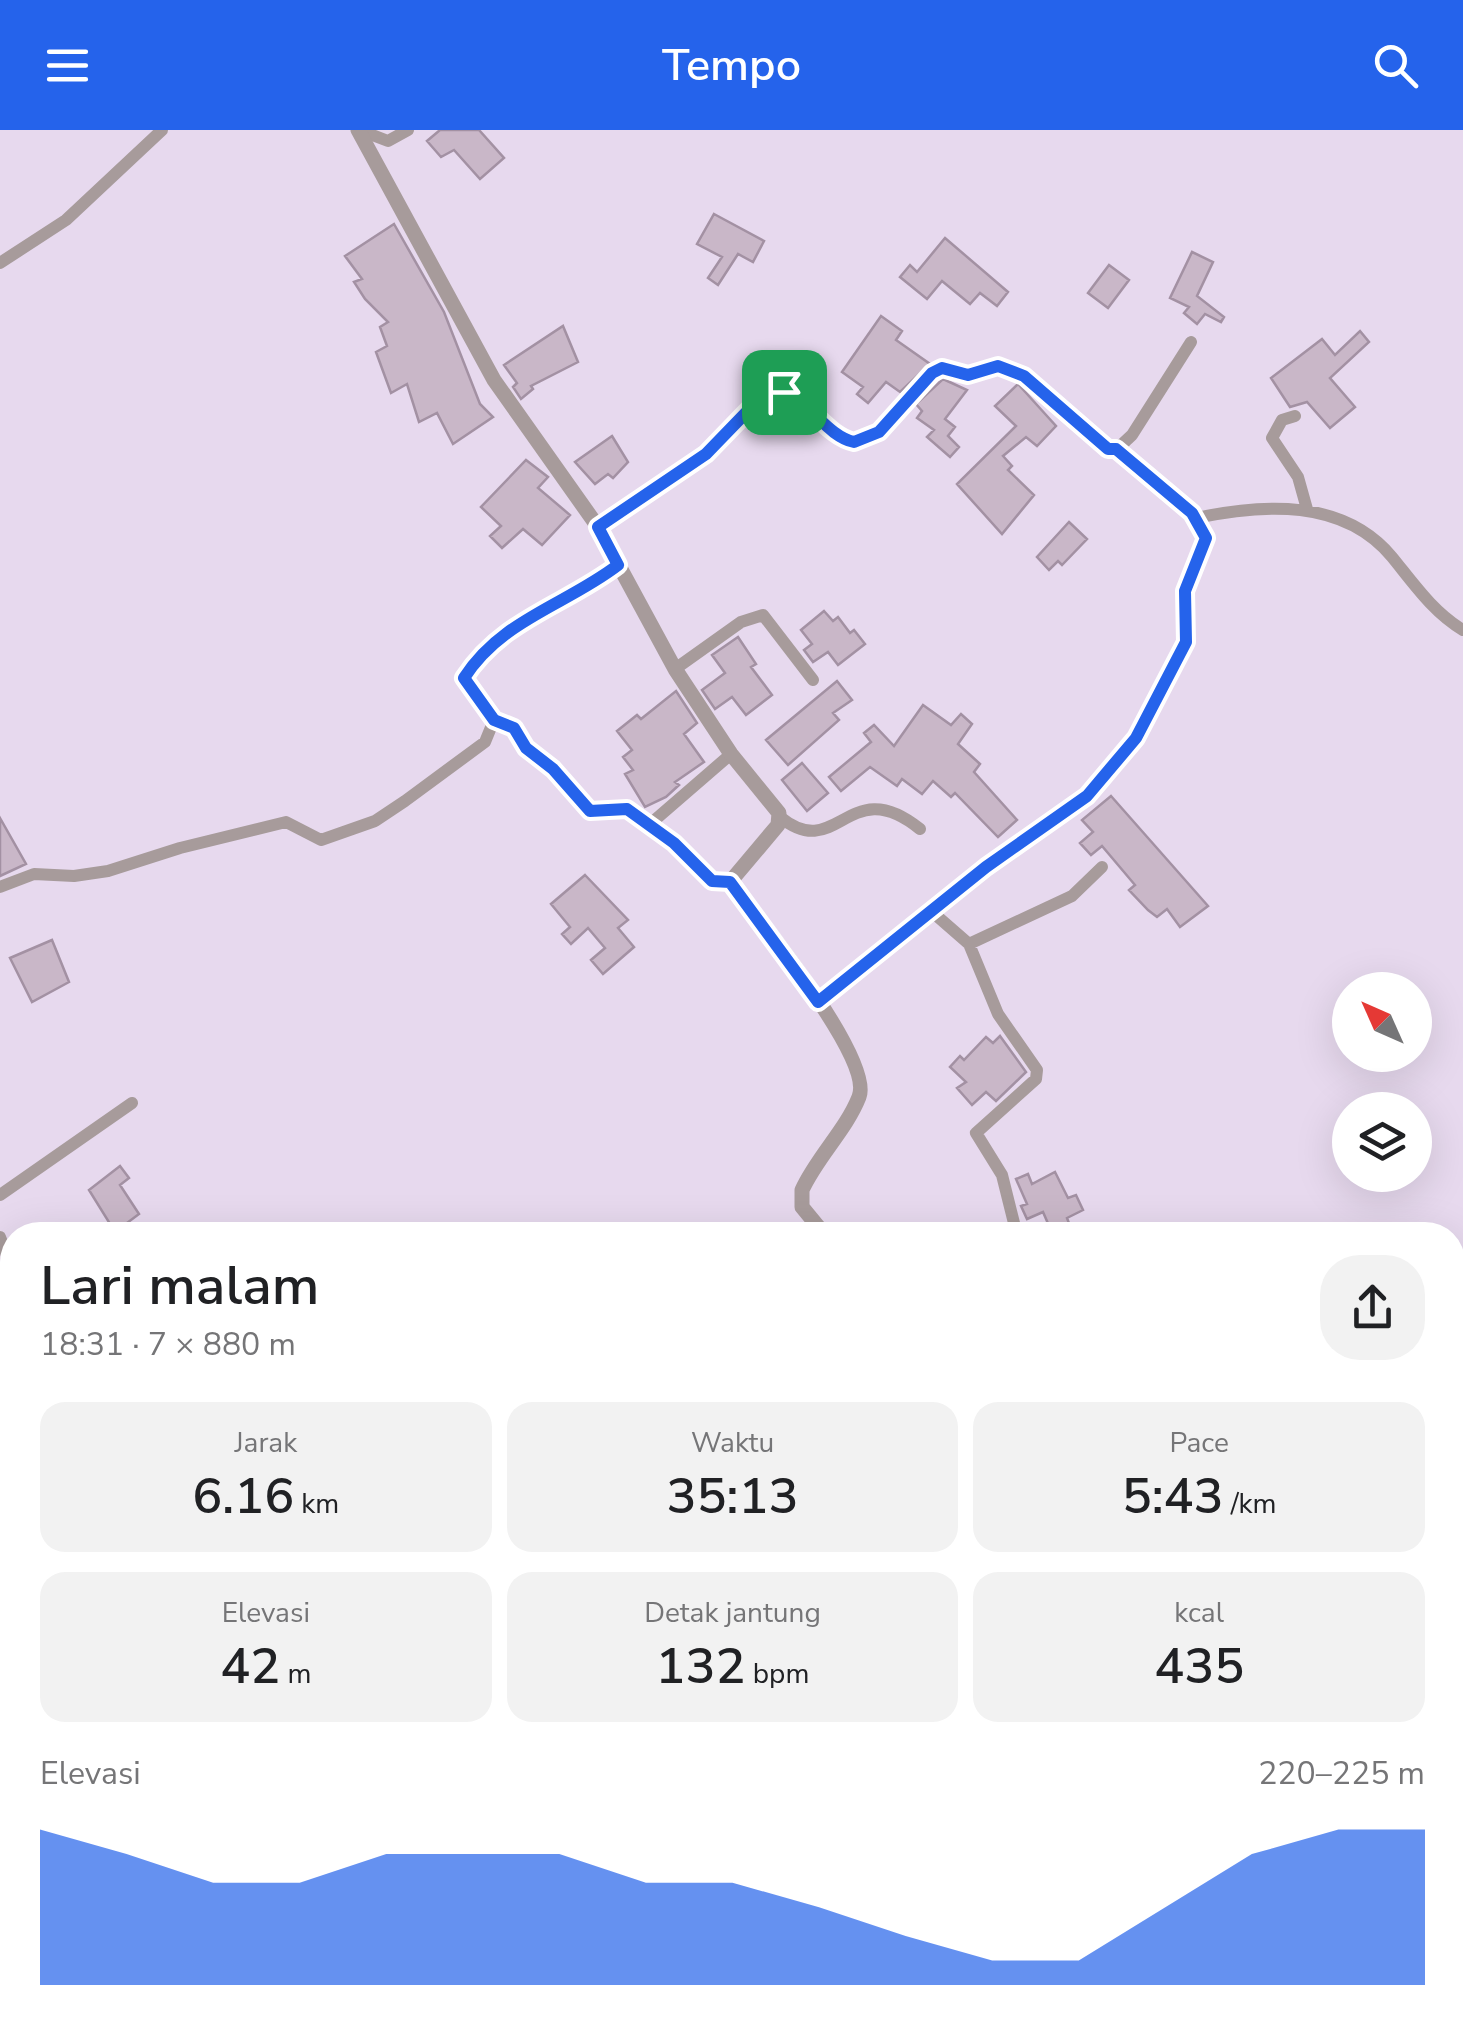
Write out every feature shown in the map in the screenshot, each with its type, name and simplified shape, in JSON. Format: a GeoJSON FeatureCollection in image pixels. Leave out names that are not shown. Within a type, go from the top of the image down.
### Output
{"type":"FeatureCollection","features":[{"type":"Feature","properties":{"kind":"street"},"geometry":{"type":"LineString","coordinates":[[0,263],[66,220],[162,130]]}},
{"type":"Feature","properties":{"kind":"street"},"geometry":{"type":"LineString","coordinates":[[358,130],[388,141],[408,130]]}},
{"type":"Feature","properties":{"kind":"street"},"geometry":{"type":"LineString","coordinates":[[358,130],[494,380],[598,527],[675,669],[780,817],[803,832],[814,832],[858,812],[884,808],[896,810],[920,829]]}},
{"type":"Feature","properties":{"kind":"street"},"geometry":{"type":"LineString","coordinates":[[1116,449],[1132,435],[1191,342]]}},
{"type":"Feature","properties":{"kind":"street"},"geometry":{"type":"LineString","coordinates":[[598,527],[706,454],[766,392],[776,390],[793,396],[831,433],[854,442],[879,432],[924,380],[942,368],[968,375],[1006,367],[1024,376],[1108,449],[1116,449],[1196,518],[1206,538],[1185,591],[1186,642],[1136,738],[1087,796],[930,910],[818,1002]]}},
{"type":"Feature","properties":{"kind":"street"},"geometry":{"type":"LineString","coordinates":[[1295,416],[1282,420],[1272,438],[1298,478],[1307,509]]}},
{"type":"Feature","properties":{"kind":"street"},"geometry":{"type":"LineString","coordinates":[[1196,518],[1246,508],[1307,509],[1377,543],[1444,618],[1463,630]]}},
{"type":"Feature","properties":{"kind":"street"},"geometry":{"type":"LineString","coordinates":[[618,565],[595,583],[504,632],[478,658],[464,682],[494,720],[514,728],[526,748],[553,769],[590,811],[618,807],[674,843],[712,881],[730,882]]}},
{"type":"Feature","properties":{"kind":"street"},"geometry":{"type":"LineString","coordinates":[[675,669],[741,622],[763,615],[813,680]]}},
{"type":"Feature","properties":{"kind":"street"},"geometry":{"type":"LineString","coordinates":[[0,887],[34,874],[97,873],[286,822],[316,840],[353,830],[375,822],[476,750],[493,730],[494,720]]}},
{"type":"Feature","properties":{"kind":"street"},"geometry":{"type":"LineString","coordinates":[[648,825],[732,754]]}},
{"type":"Feature","properties":{"kind":"street"},"geometry":{"type":"LineString","coordinates":[[730,882],[780,817]]}},
{"type":"Feature","properties":{"kind":"street"},"geometry":{"type":"LineString","coordinates":[[968,944],[1072,896],[1102,867]]}},
{"type":"Feature","properties":{"kind":"street"},"geometry":{"type":"LineString","coordinates":[[730,882],[853,1054],[862,1084],[859,1096],[802,1190],[802,1207],[814,1222]]}},
{"type":"Feature","properties":{"kind":"street"},"geometry":{"type":"LineString","coordinates":[[930,910],[968,944],[998,1014],[1038,1074],[976,1134],[1002,1175],[1014,1222]]}},
{"type":"Feature","properties":{"kind":"street"},"geometry":{"type":"LineString","coordinates":[[0,1195],[132,1104]]}},
{"type":"Feature","properties":{"kind":"building"},"geometry":{"type":"Polygon","coordinates":[[[440,130],[479,130],[504,158],[480,179],[454,150],[441,157],[427,141],[440,130]]]}},
{"type":"Feature","properties":{"kind":"building"},"geometry":{"type":"Polygon","coordinates":[[[714,214],[764,241],[753,262],[738,254],[718,285],[708,278],[722,257],[697,244],[714,214]]]}},
{"type":"Feature","properties":{"kind":"building"},"geometry":{"type":"Polygon","coordinates":[[[394,224],[444,312],[480,404],[493,417],[453,444],[437,413],[419,422],[407,384],[391,393],[376,352],[387,346],[380,327],[388,322],[365,299],[354,282],[362,279],[345,256],[394,224]]]}},
{"type":"Feature","properties":{"kind":"building"},"geometry":{"type":"Polygon","coordinates":[[[945,238],[1008,292],[997,306],[980,293],[970,304],[942,281],[927,299],[900,277],[910,265],[917,272],[945,238]]]}},
{"type":"Feature","properties":{"kind":"building"},"geometry":{"type":"Polygon","coordinates":[[[1192,252],[1213,262],[1197,296],[1224,317],[1221,322],[1205,314],[1197,324],[1184,313],[1189,307],[1170,298],[1192,252]]]}},
{"type":"Feature","properties":{"kind":"building"},"geometry":{"type":"Polygon","coordinates":[[[1109,265],[1129,280],[1108,308],[1088,293],[1109,265]]]}},
{"type":"Feature","properties":{"kind":"building"},"geometry":{"type":"Polygon","coordinates":[[[881,316],[902,331],[896,340],[930,364],[900,392],[886,382],[868,403],[857,394],[863,387],[842,372],[881,316]]]}},
{"type":"Feature","properties":{"kind":"building"},"geometry":{"type":"Polygon","coordinates":[[[563,326],[578,362],[531,386],[533,389],[521,399],[513,387],[517,383],[504,365],[563,326]]]}},
{"type":"Feature","properties":{"kind":"building"},"geometry":{"type":"Polygon","coordinates":[[[1360,331],[1369,342],[1330,378],[1355,407],[1330,428],[1307,402],[1290,407],[1271,378],[1322,339],[1335,355],[1360,331]]]}},
{"type":"Feature","properties":{"kind":"building"},"geometry":{"type":"Polygon","coordinates":[[[943,379],[967,390],[945,419],[955,427],[948,436],[959,447],[950,457],[927,437],[934,430],[917,418],[922,411],[916,404],[943,379]]]}},
{"type":"Feature","properties":{"kind":"building"},"geometry":{"type":"Polygon","coordinates":[[[1018,384],[1056,426],[1037,446],[1026,437],[1003,456],[1012,466],[1008,470],[1034,495],[1002,534],[957,484],[1016,426],[995,406],[1018,384]]]}},
{"type":"Feature","properties":{"kind":"building"},"geometry":{"type":"Polygon","coordinates":[[[612,436],[628,462],[613,478],[608,474],[595,484],[575,462],[612,436]]]}},
{"type":"Feature","properties":{"kind":"building"},"geometry":{"type":"Polygon","coordinates":[[[526,460],[548,477],[538,488],[570,515],[542,545],[523,529],[502,548],[490,536],[501,526],[481,507],[526,460]]]}},
{"type":"Feature","properties":{"kind":"building"},"geometry":{"type":"Polygon","coordinates":[[[1069,522],[1087,539],[1062,565],[1058,561],[1049,570],[1037,557],[1069,522]]]}},
{"type":"Feature","properties":{"kind":"building"},"geometry":{"type":"Polygon","coordinates":[[[824,611],[833,621],[838,617],[865,644],[838,665],[828,652],[813,662],[804,650],[812,644],[801,630],[824,611]]]}},
{"type":"Feature","properties":{"kind":"building"},"geometry":{"type":"Polygon","coordinates":[[[738,637],[756,664],[751,667],[772,695],[746,715],[732,697],[715,709],[702,690],[725,673],[712,655],[738,637]]]}},
{"type":"Feature","properties":{"kind":"building"},"geometry":{"type":"Polygon","coordinates":[[[837,681],[852,700],[833,713],[839,720],[788,765],[766,740],[837,681]]]}},
{"type":"Feature","properties":{"kind":"building"},"geometry":{"type":"Polygon","coordinates":[[[676,691],[697,723],[684,734],[704,762],[675,782],[679,785],[666,797],[645,807],[625,774],[633,770],[623,757],[632,750],[617,731],[637,715],[641,719],[676,691]]]}},
{"type":"Feature","properties":{"kind":"building"},"geometry":{"type":"Polygon","coordinates":[[[923,705],[951,725],[961,714],[972,724],[958,744],[980,764],[974,772],[1017,820],[998,837],[955,793],[951,797],[933,781],[922,794],[902,779],[897,786],[870,767],[841,791],[829,777],[871,742],[864,733],[874,725],[894,746],[923,705]]]}},
{"type":"Feature","properties":{"kind":"building"},"geometry":{"type":"Polygon","coordinates":[[[802,763],[828,793],[807,811],[782,780],[802,763]]]}},
{"type":"Feature","properties":{"kind":"building"},"geometry":{"type":"Polygon","coordinates":[[[1111,796],[1208,906],[1180,927],[1167,909],[1157,917],[1148,910],[1129,890],[1135,885],[1102,846],[1091,855],[1080,843],[1093,832],[1082,820],[1111,796]]]}},
{"type":"Feature","properties":{"kind":"building"},"geometry":{"type":"Polygon","coordinates":[[[0,818],[26,864],[0,876],[0,818]]]}},
{"type":"Feature","properties":{"kind":"building"},"geometry":{"type":"Polygon","coordinates":[[[585,875],[628,920],[618,928],[634,947],[603,974],[591,960],[605,948],[588,928],[571,944],[562,934],[570,927],[551,904],[585,875]]]}},
{"type":"Feature","properties":{"kind":"building"},"geometry":{"type":"Polygon","coordinates":[[[52,940],[69,982],[32,1002],[10,958],[52,940]]]}},
{"type":"Feature","properties":{"kind":"building"},"geometry":{"type":"Polygon","coordinates":[[[1000,1036],[1026,1072],[996,1101],[986,1092],[972,1105],[957,1088],[966,1082],[950,1067],[960,1056],[964,1060],[986,1037],[993,1043],[1000,1036]]]}},
{"type":"Feature","properties":{"kind":"building"},"geometry":{"type":"Polygon","coordinates":[[[120,1166],[129,1178],[120,1185],[139,1214],[128,1222],[109,1222],[89,1190],[120,1166]]]}},
{"type":"Feature","properties":{"kind":"building"},"geometry":{"type":"Polygon","coordinates":[[[1055,1172],[1068,1198],[1076,1195],[1083,1210],[1067,1218],[1069,1222],[1047,1222],[1043,1212],[1027,1219],[1021,1206],[1027,1204],[1016,1179],[1028,1174],[1032,1184],[1055,1172]]]}},
{"type":"Feature","properties":{"kind":"route"},"geometry":{"type":"LineString","coordinates":[[998,366],[1015,370],[1108,449],[1116,449],[1158,483],[1192,513],[1206,538],[1185,591],[1186,642],[1118,765],[1087,796],[986,867],[818,1002],[758,915],[730,882],[712,881],[674,843],[627,809],[590,811],[553,769],[526,748],[514,728],[494,720],[464,682],[469,670],[504,632],[595,583],[618,565],[598,527],[684,472],[766,392],[784,392],[831,433],[854,442],[879,432],[924,380],[942,368],[968,375],[998,366]]}}]}
